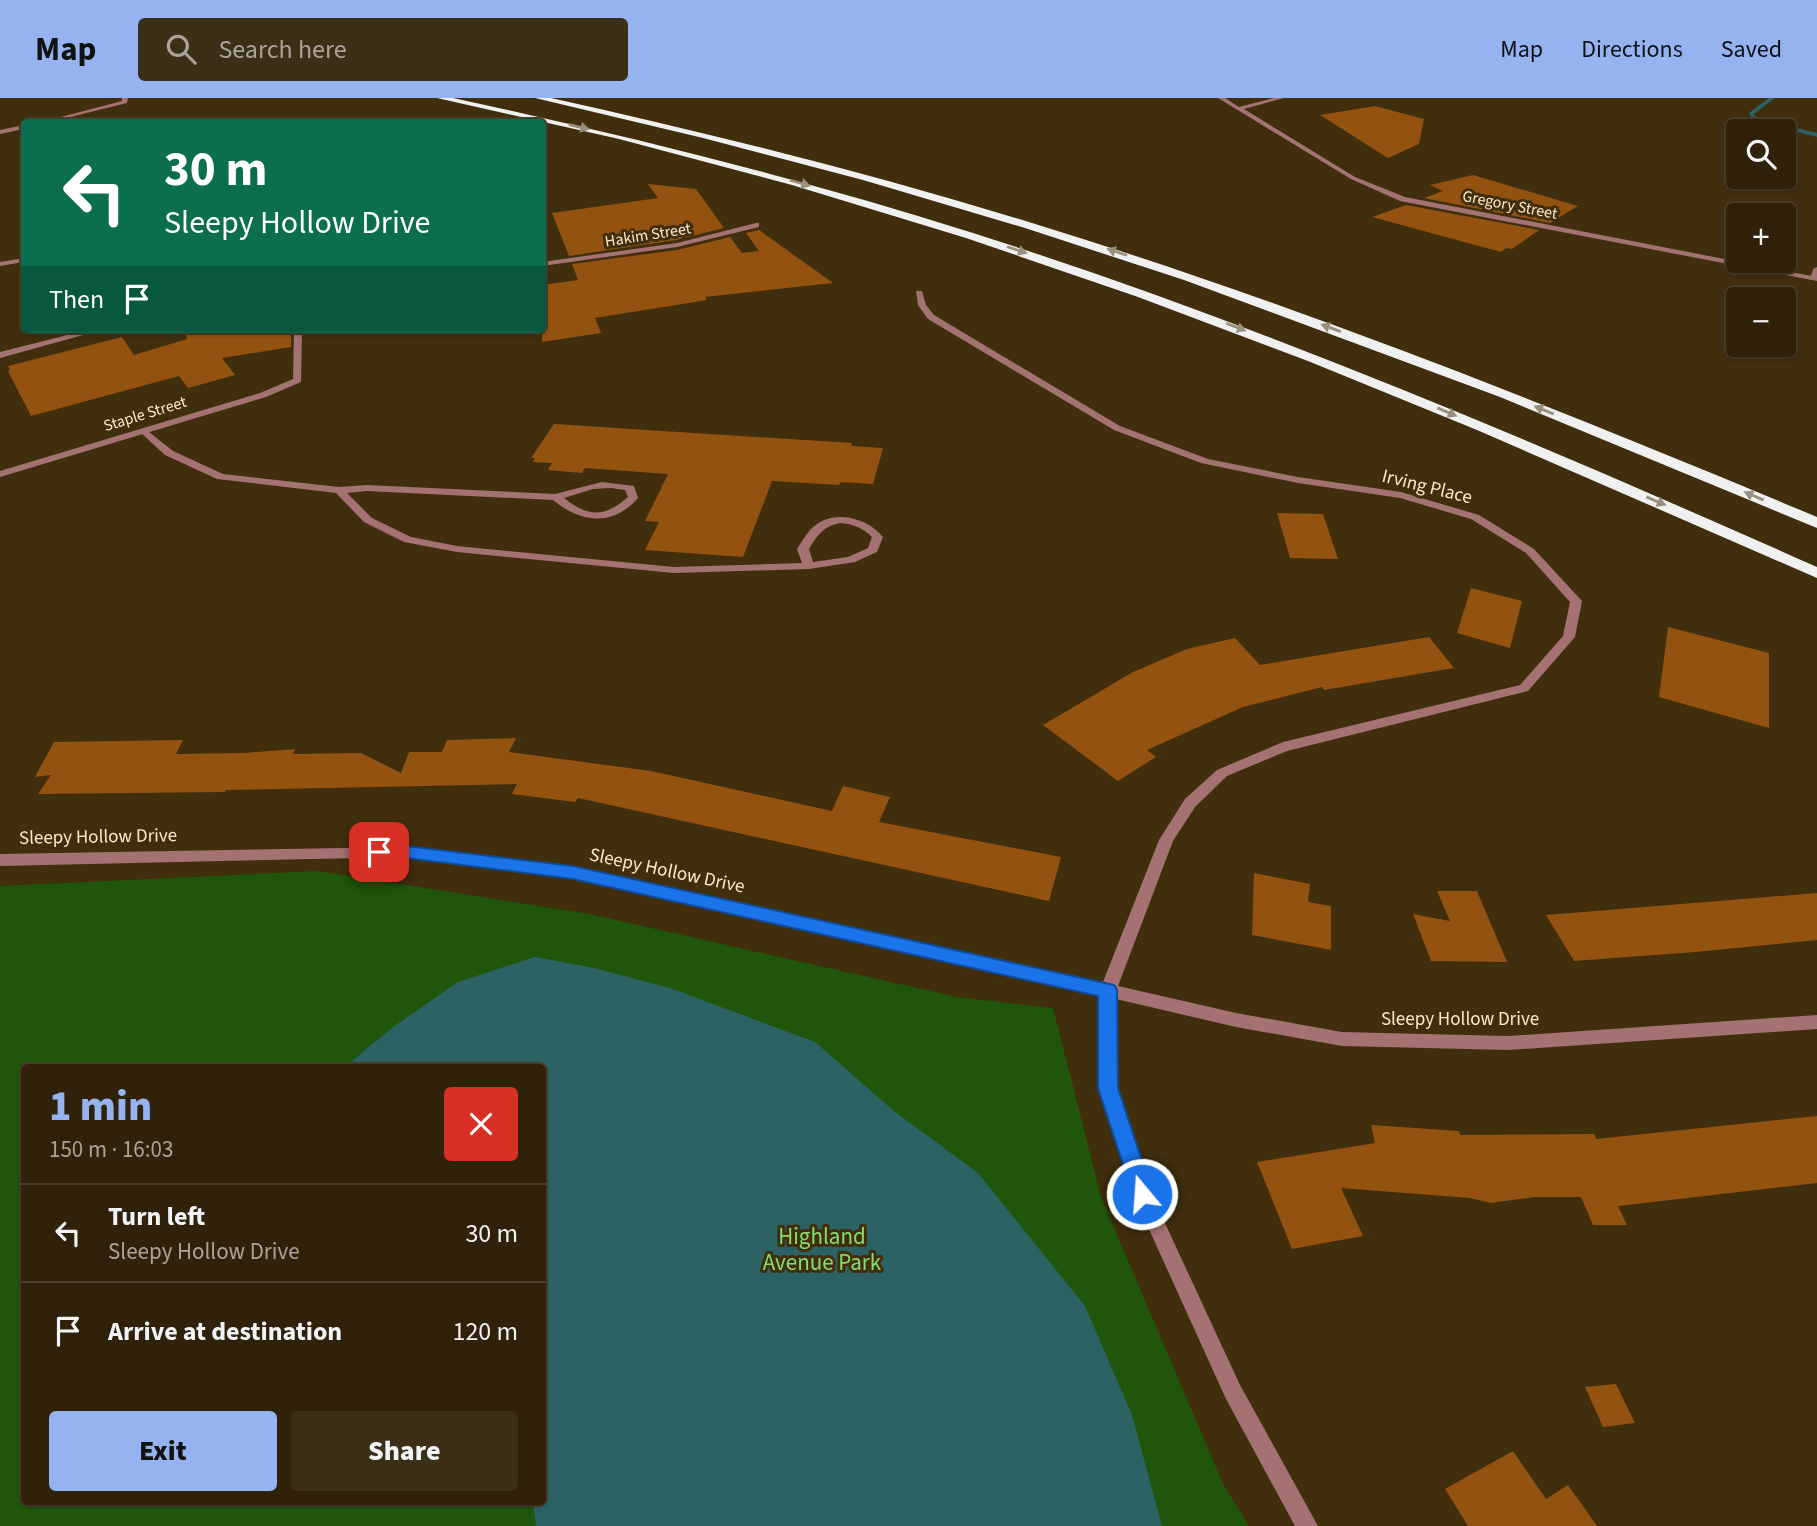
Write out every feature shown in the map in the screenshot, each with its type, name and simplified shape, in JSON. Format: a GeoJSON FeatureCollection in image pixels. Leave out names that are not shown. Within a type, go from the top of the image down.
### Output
{"type":"FeatureCollection","features":[{"type":"Feature","properties":{"kind":"highway"},"geometry":{"type":"LineString","coordinates":[[441,98],[541,119]]}},
{"type":"Feature","properties":{"kind":"highway"},"geometry":{"type":"LineString","coordinates":[[539,98],[812,162],[973,207],[1140,260],[1466,379],[1817,523]]}},
{"type":"Feature","properties":{"kind":"highway"},"geometry":{"type":"LineString","coordinates":[[546,120],[762,172],[890,209],[1076,270],[1377,382],[1817,573]]}},
{"type":"Feature","properties":{"kind":"street"},"geometry":{"type":"LineString","coordinates":[[59,119],[101,110],[125,102],[125,98]]}},
{"type":"Feature","properties":{"kind":"street","name":"Gregory Street"},"geometry":{"type":"LineString","coordinates":[[1221,98],[1353,178],[1403,200],[1815,278]]}},
{"type":"Feature","properties":{"kind":"street"},"geometry":{"type":"LineString","coordinates":[[1237,109],[1281,98]]}},
{"type":"Feature","properties":{"kind":"street"},"geometry":{"type":"LineString","coordinates":[[0,132],[21,128]]}},
{"type":"Feature","properties":{"kind":"street","name":"Hakim Street"},"geometry":{"type":"LineString","coordinates":[[546,263],[687,244],[721,237],[756,225]]}},
{"type":"Feature","properties":{"kind":"street"},"geometry":{"type":"LineString","coordinates":[[0,264],[21,260]]}},
{"type":"Feature","properties":{"kind":"street"},"geometry":{"type":"LineString","coordinates":[[1815,278],[1817,269]]}},
{"type":"Feature","properties":{"kind":"street","name":"Irving Place"},"geometry":{"type":"LineString","coordinates":[[919,293],[922,305],[931,317],[1117,428],[1205,461],[1298,480],[1401,495],[1475,517],[1530,551],[1576,601],[1569,637],[1524,688],[1283,747],[1222,773],[1190,803],[1166,839],[1108,990]]}},
{"type":"Feature","properties":{"kind":"street"},"geometry":{"type":"LineString","coordinates":[[0,355],[85,333]]}},
{"type":"Feature","properties":{"kind":"street","name":"Staple Street"},"geometry":{"type":"LineString","coordinates":[[0,474],[263,395],[298,380],[298,333]]}},
{"type":"Feature","properties":{"kind":"street"},"geometry":{"type":"LineString","coordinates":[[144,430],[169,453],[221,477],[339,490],[366,488],[555,497],[597,485],[617,483],[630,488],[633,498],[614,513],[595,517],[579,515],[555,497]]}},
{"type":"Feature","properties":{"kind":"street"},"geometry":{"type":"LineString","coordinates":[[339,490],[368,520],[408,540],[457,549],[674,570],[809,566],[851,560],[873,550],[878,537],[869,526],[855,520],[837,521],[816,529],[803,549],[809,566]]}},
{"type":"Feature","properties":{"kind":"street","name":"Sleepy Hollow Drive"},"geometry":{"type":"LineString","coordinates":[[0,860],[406,852],[573,872],[1236,1020],[1342,1039],[1508,1043],[1817,1022]]}},
{"type":"Feature","properties":{"kind":"street"},"geometry":{"type":"LineString","coordinates":[[1108,990],[1108,1088],[1142,1194],[1233,1392],[1307,1526]]}},
{"type":"Feature","properties":{"kind":"green space","name":"Highland Avenue Park"},"geometry":{"type":"Polygon","coordinates":[[[317,871],[589,914],[957,997],[1053,1008],[1101,1197],[1223,1484],[1249,1526],[0,1526],[0,886],[317,871]]]}},
{"type":"Feature","properties":{"kind":"water"},"geometry":{"type":"Polygon","coordinates":[[[535,957],[594,968],[670,988],[815,1042],[894,1111],[978,1173],[1085,1306],[1132,1415],[1162,1526],[536,1526],[533,1505],[546,1505],[546,1064],[349,1064],[393,1027],[458,982],[535,957]]]}},
{"type":"Feature","properties":{"kind":"building"},"geometry":{"type":"Polygon","coordinates":[[[1375,106],[1424,119],[1419,144],[1388,158],[1320,115],[1375,106]]]}},
{"type":"Feature","properties":{"kind":"building"},"geometry":{"type":"Polygon","coordinates":[[[1473,175],[1578,206],[1550,223],[1424,198],[1443,191],[1430,185],[1473,175]]]}},
{"type":"Feature","properties":{"kind":"building"},"geometry":{"type":"Polygon","coordinates":[[[648,184],[696,189],[724,228],[676,240],[569,256],[552,213],[658,198],[648,184]]]}},
{"type":"Feature","properties":{"kind":"building"},"geometry":{"type":"Polygon","coordinates":[[[1406,205],[1539,230],[1512,249],[1506,248],[1501,252],[1372,217],[1406,205]]]}},
{"type":"Feature","properties":{"kind":"building"},"geometry":{"type":"Polygon","coordinates":[[[759,230],[833,283],[705,297],[707,300],[595,318],[601,333],[542,342],[542,333],[546,333],[546,284],[578,280],[572,264],[677,250],[730,237],[742,253],[759,251],[746,233],[759,230]]]}},
{"type":"Feature","properties":{"kind":"building"},"geometry":{"type":"Polygon","coordinates":[[[185,333],[291,333],[291,347],[222,358],[235,375],[188,388],[179,376],[31,416],[8,371],[8,366],[122,337],[134,355],[187,339],[185,333]]]}},
{"type":"Feature","properties":{"kind":"building"},"geometry":{"type":"Polygon","coordinates":[[[554,424],[852,443],[851,446],[883,448],[873,484],[772,481],[743,557],[645,550],[659,522],[645,521],[668,474],[585,468],[582,473],[548,470],[552,463],[533,462],[535,458],[531,458],[554,424]]]}},
{"type":"Feature","properties":{"kind":"building"},"geometry":{"type":"Polygon","coordinates":[[[1277,513],[1323,514],[1338,559],[1290,558],[1277,513]]]}},
{"type":"Feature","properties":{"kind":"building"},"geometry":{"type":"Polygon","coordinates":[[[1471,588],[1522,601],[1510,648],[1457,633],[1471,588]]]}},
{"type":"Feature","properties":{"kind":"building"},"geometry":{"type":"Polygon","coordinates":[[[1668,627],[1769,653],[1769,728],[1659,697],[1668,627]]]}},
{"type":"Feature","properties":{"kind":"building"},"geometry":{"type":"Polygon","coordinates":[[[1429,637],[1454,668],[1324,690],[1322,687],[1243,707],[1147,750],[1156,757],[1118,781],[1043,725],[1133,672],[1187,649],[1235,638],[1260,665],[1429,637]]]}},
{"type":"Feature","properties":{"kind":"building"},"geometry":{"type":"Polygon","coordinates":[[[516,738],[509,752],[651,771],[832,811],[843,786],[890,797],[879,822],[1061,857],[1049,901],[578,798],[575,802],[512,794],[517,784],[38,794],[51,775],[35,777],[54,742],[183,740],[176,754],[295,749],[293,754],[361,753],[401,773],[409,752],[442,752],[447,740],[516,738]]]}},
{"type":"Feature","properties":{"kind":"building"},"geometry":{"type":"Polygon","coordinates":[[[1254,873],[1310,884],[1308,902],[1331,906],[1331,950],[1252,935],[1254,873]]]}},
{"type":"Feature","properties":{"kind":"building"},"geometry":{"type":"Polygon","coordinates":[[[1437,891],[1477,891],[1507,962],[1431,961],[1413,914],[1450,921],[1437,891]]]}},
{"type":"Feature","properties":{"kind":"building"},"geometry":{"type":"Polygon","coordinates":[[[1817,893],[1817,940],[1695,952],[1574,961],[1546,915],[1817,893]]]}},
{"type":"Feature","properties":{"kind":"building"},"geometry":{"type":"Polygon","coordinates":[[[1817,1116],[1817,1183],[1618,1206],[1627,1225],[1593,1225],[1581,1197],[1534,1197],[1491,1203],[1470,1198],[1341,1188],[1363,1236],[1292,1249],[1257,1162],[1375,1143],[1371,1125],[1459,1131],[1460,1135],[1594,1134],[1596,1139],[1817,1116]]]}},
{"type":"Feature","properties":{"kind":"building"},"geometry":{"type":"Polygon","coordinates":[[[1616,1384],[1635,1423],[1603,1427],[1585,1387],[1616,1384]]]}},
{"type":"Feature","properties":{"kind":"building"},"geometry":{"type":"Polygon","coordinates":[[[1513,1451],[1546,1499],[1568,1485],[1597,1526],[1468,1526],[1445,1489],[1513,1451]]]}},
{"type":"Feature","properties":{"kind":"waterway"},"geometry":{"type":"LineString","coordinates":[[1772,98],[1751,114],[1755,119],[1817,135]]}},
{"type":"Feature","properties":{"kind":"route"},"geometry":{"type":"LineString","coordinates":[[379,852],[406,852],[573,872],[1108,990],[1108,1088],[1142,1194]]}}]}
